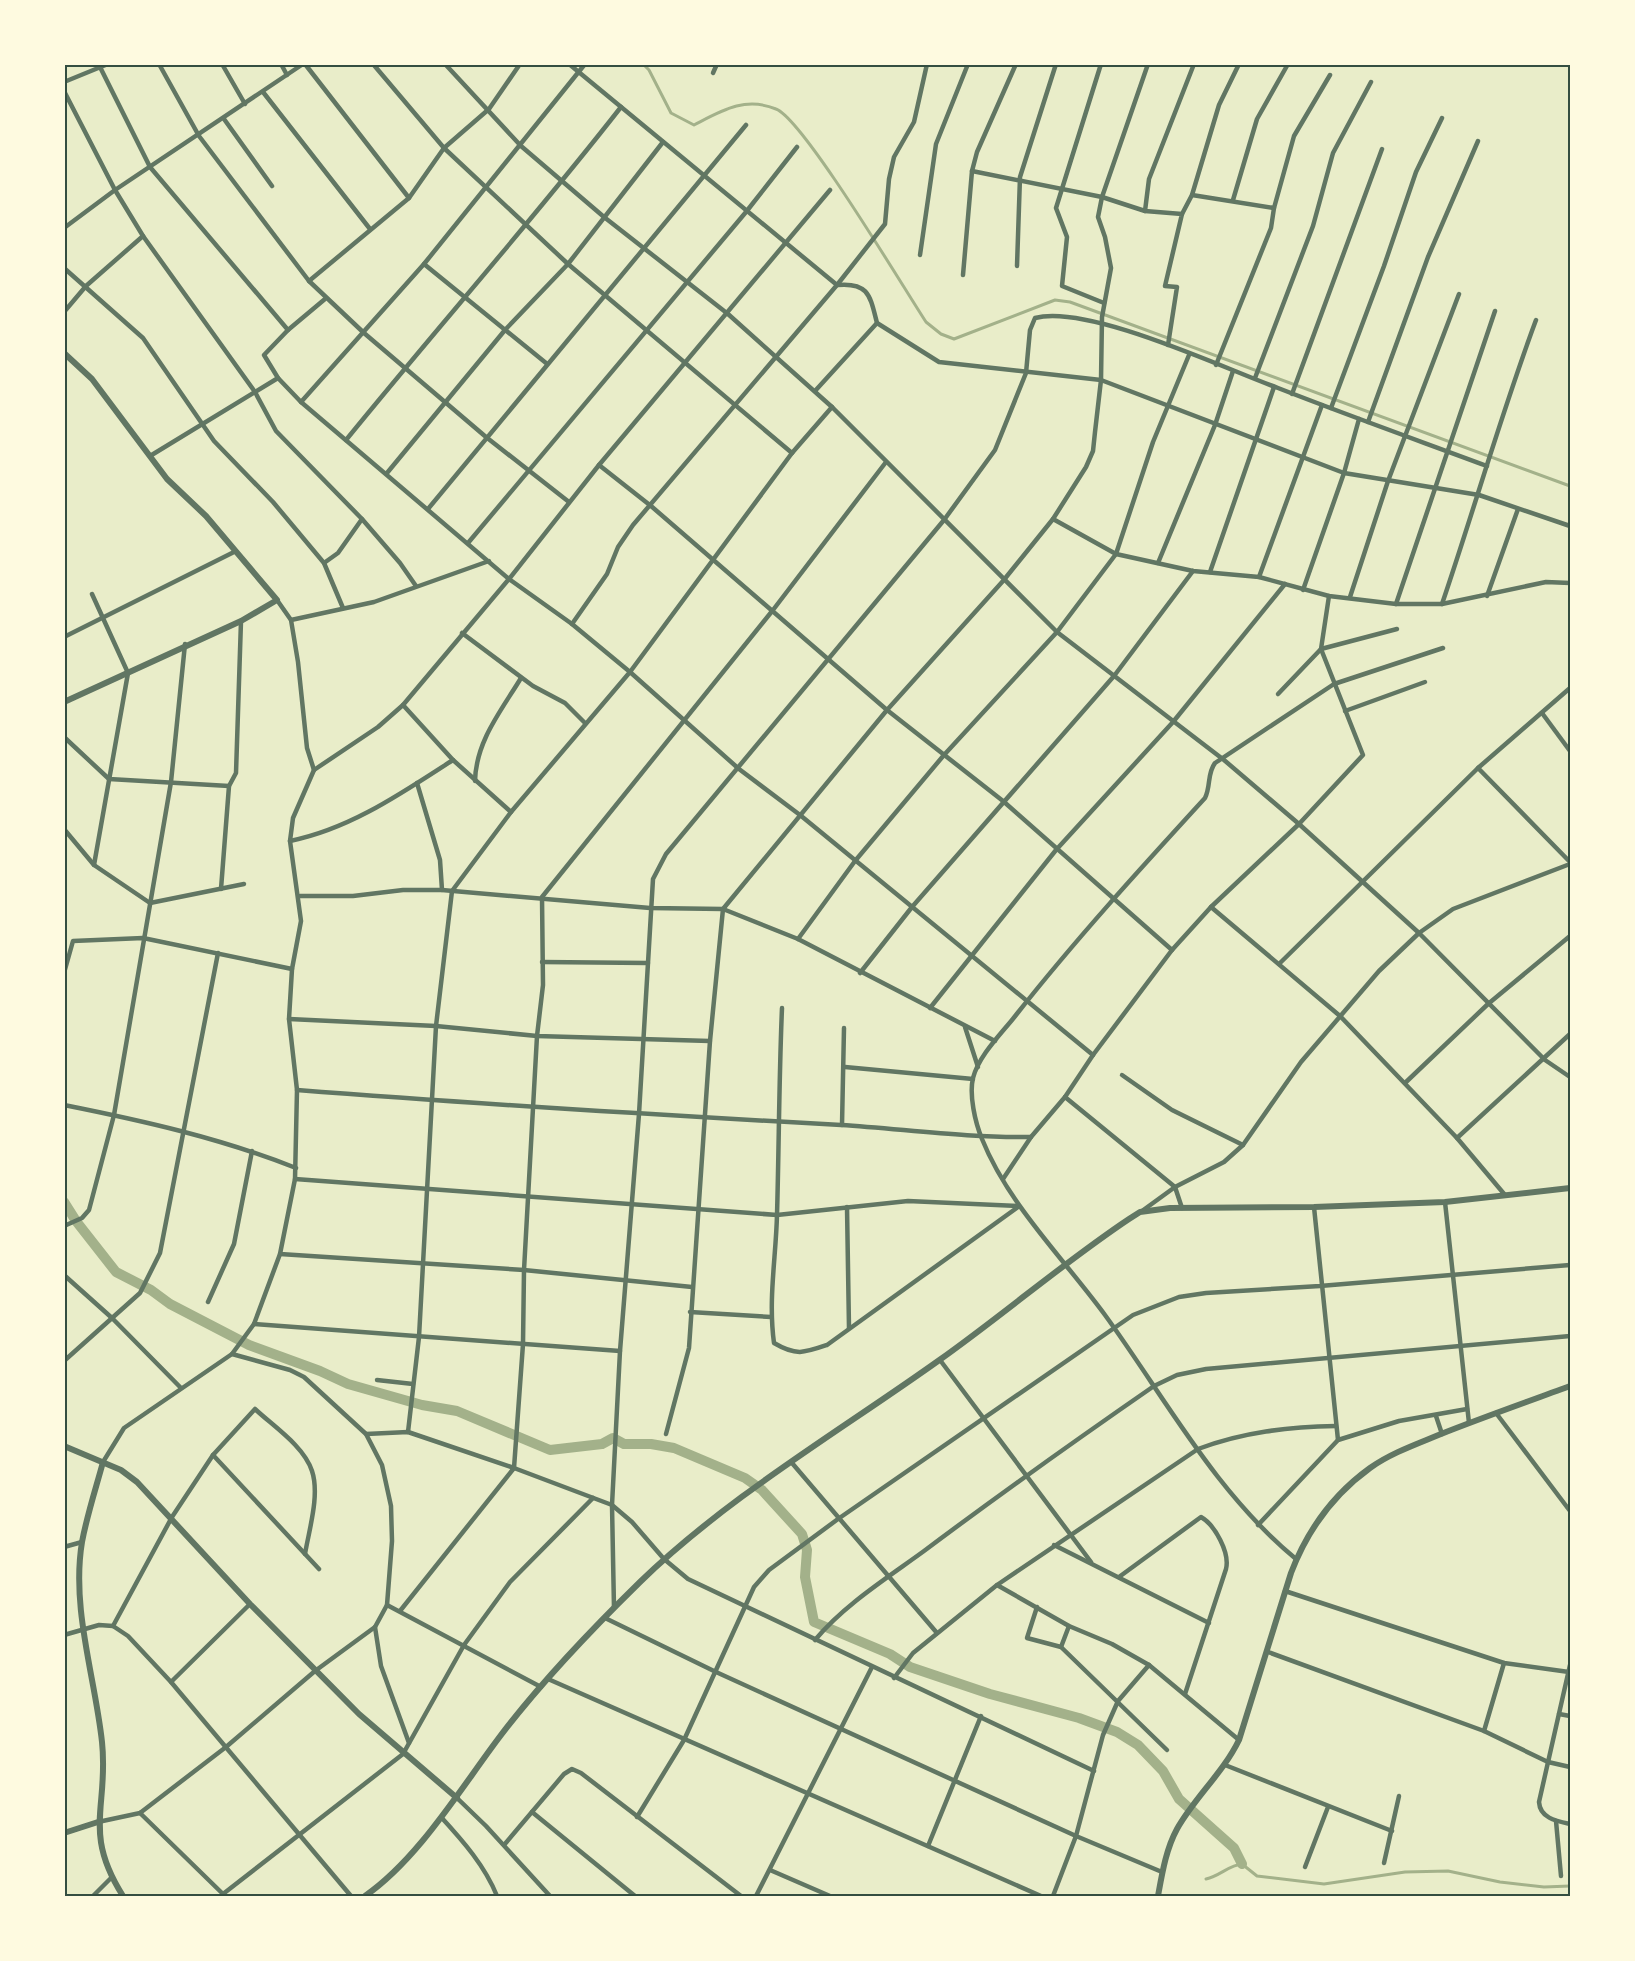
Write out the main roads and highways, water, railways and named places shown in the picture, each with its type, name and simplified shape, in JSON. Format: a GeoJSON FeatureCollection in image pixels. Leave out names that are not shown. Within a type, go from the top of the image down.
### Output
{"type":"FeatureCollection","features":[{"type":"Feature","properties":{"kind":"waterway"},"geometry":{"type":"LineString","coordinates":[[643,64],[649,70],[671,113],[694,125],[734,107],[754,104],[776,109],[789,120],[829,172],[926,322],[941,334],[954,339],[1055,300],[1070,302],[1570,486]]}},
{"type":"Feature","properties":{"kind":"waterway"},"geometry":{"type":"LineString","coordinates":[[64,1202],[116,1272],[151,1290],[170,1304],[249,1345],[320,1371],[348,1384],[422,1405],[457,1411],[550,1450],[602,1444],[613,1438],[624,1444],[651,1444],[674,1448],[745,1478],[762,1490],[802,1534],[807,1550],[805,1577],[814,1622],[890,1654],[910,1667],[990,1694],[1079,1718],[1117,1732],[1138,1745],[1163,1771],[1179,1799],[1234,1848],[1242,1864]]}},
{"type":"Feature","properties":{"kind":"waterway"},"geometry":{"type":"LineString","coordinates":[[1206,1879],[1242,1864],[1257,1876],[1324,1884],[1405,1872],[1448,1871],[1500,1882],[1544,1887],[1570,1886]]}}]}
